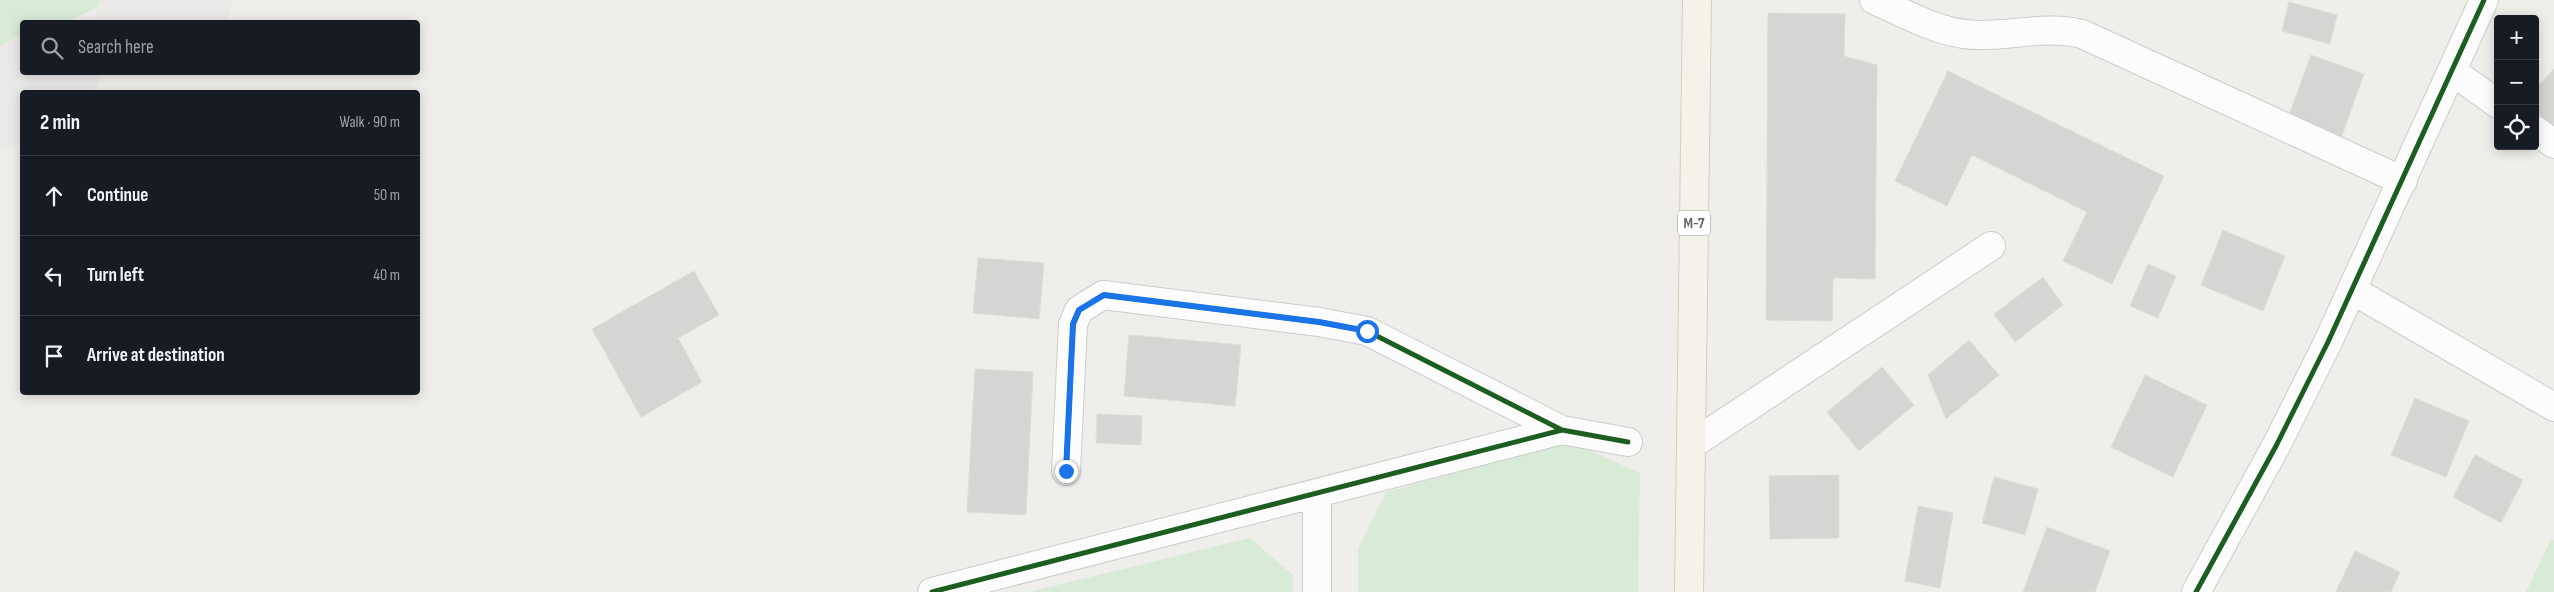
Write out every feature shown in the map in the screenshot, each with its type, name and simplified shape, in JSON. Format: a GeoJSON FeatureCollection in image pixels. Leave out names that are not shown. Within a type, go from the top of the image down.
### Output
{"type":"FeatureCollection","features":[{"type":"Feature","properties":{"kind":"main road","name":"M-7"},"geometry":{"type":"LineString","coordinates":[[1689,592],[1697,0]]}},
{"type":"Feature","properties":{"kind":"street"},"geometry":{"type":"LineString","coordinates":[[1874,0],[1937,26],[1963,34],[2053,29],[2082,34],[2403,181]]}},
{"type":"Feature","properties":{"kind":"street"},"geometry":{"type":"LineString","coordinates":[[2196,592],[2288,422],[2403,181],[2484,0]]}},
{"type":"Feature","properties":{"kind":"street"},"geometry":{"type":"LineString","coordinates":[[2453,72],[2494,101]]}},
{"type":"Feature","properties":{"kind":"street"},"geometry":{"type":"LineString","coordinates":[[2539,133],[2554,144]]}},
{"type":"Feature","properties":{"kind":"street"},"geometry":{"type":"LineString","coordinates":[[1691,446],[1992,246]]}},
{"type":"Feature","properties":{"kind":"street"},"geometry":{"type":"LineString","coordinates":[[2352,290],[2554,407]]}},
{"type":"Feature","properties":{"kind":"street"},"geometry":{"type":"LineString","coordinates":[[1066,471],[1073,324],[1079,310],[1104,295],[1319,322],[1367,331],[1562,430],[1628,442]]}},
{"type":"Feature","properties":{"kind":"street"},"geometry":{"type":"LineString","coordinates":[[932,592],[1562,430]]}},
{"type":"Feature","properties":{"kind":"street"},"geometry":{"type":"LineString","coordinates":[[1317,592],[1318,493]]}},
{"type":"Feature","properties":{"kind":"green space"},"geometry":{"type":"Polygon","coordinates":[[[0,0],[112,0],[71,20],[20,20],[20,46],[0,57],[0,0]]]}},
{"type":"Feature","properties":{"kind":"green space"},"geometry":{"type":"Polygon","coordinates":[[[1569,441],[1640,473],[1638,592],[1358,592],[1358,549],[1386,492],[1569,441]]]}},
{"type":"Feature","properties":{"kind":"green space"},"geometry":{"type":"Polygon","coordinates":[[[1250,538],[1293,575],[1293,592],[1029,592],[1250,538]]]}},
{"type":"Feature","properties":{"kind":"green space"},"geometry":{"type":"Polygon","coordinates":[[[2551,539],[2554,540],[2554,592],[2526,592],[2551,539]]]}},
{"type":"Feature","properties":{"kind":"building"},"geometry":{"type":"Polygon","coordinates":[[[2289,2],[2337,15],[2330,44],[2282,31],[2289,2]]]}},
{"type":"Feature","properties":{"kind":"building"},"geometry":{"type":"Polygon","coordinates":[[[1768,13],[1845,14],[1844,56],[1877,65],[1875,279],[1833,278],[1832,321],[1766,320],[1768,13]]]}},
{"type":"Feature","properties":{"kind":"building"},"geometry":{"type":"Polygon","coordinates":[[[2311,55],[2364,74],[2341,138],[2288,118],[2311,55]]]}},
{"type":"Feature","properties":{"kind":"building"},"geometry":{"type":"Polygon","coordinates":[[[2554,69],[2554,127],[2539,114],[2539,85],[2554,69]]]}},
{"type":"Feature","properties":{"kind":"building"},"geometry":{"type":"Polygon","coordinates":[[[1948,71],[2164,176],[2112,284],[2063,261],[2087,212],[1972,155],[1947,206],[1895,181],[1948,71]]]}},
{"type":"Feature","properties":{"kind":"building"},"geometry":{"type":"Polygon","coordinates":[[[2223,230],[2285,256],[2263,311],[2201,285],[2223,230]]]}},
{"type":"Feature","properties":{"kind":"building"},"geometry":{"type":"Polygon","coordinates":[[[978,258],[1044,263],[1039,319],[973,313],[978,258]]]}},
{"type":"Feature","properties":{"kind":"building"},"geometry":{"type":"Polygon","coordinates":[[[2148,264],[2176,276],[2158,318],[2130,306],[2148,264]]]}},
{"type":"Feature","properties":{"kind":"building"},"geometry":{"type":"Polygon","coordinates":[[[694,271],[719,315],[678,338],[702,382],[641,417],[592,329],[694,271]]]}},
{"type":"Feature","properties":{"kind":"building"},"geometry":{"type":"Polygon","coordinates":[[[2043,277],[2063,305],[2015,342],[1994,314],[2043,277]]]}},
{"type":"Feature","properties":{"kind":"building"},"geometry":{"type":"Polygon","coordinates":[[[1129,335],[1241,345],[1235,406],[1124,396],[1129,335]]]}},
{"type":"Feature","properties":{"kind":"building"},"geometry":{"type":"Polygon","coordinates":[[[1969,340],[1999,375],[1946,419],[1928,375],[1969,340]]]}},
{"type":"Feature","properties":{"kind":"building"},"geometry":{"type":"Polygon","coordinates":[[[1882,367],[1914,405],[1859,451],[1827,412],[1882,367]]]}},
{"type":"Feature","properties":{"kind":"building"},"geometry":{"type":"Polygon","coordinates":[[[975,369],[1033,372],[1026,515],[967,512],[975,369]]]}},
{"type":"Feature","properties":{"kind":"building"},"geometry":{"type":"Polygon","coordinates":[[[2145,375],[2207,405],[2173,477],[2111,447],[2145,375]]]}},
{"type":"Feature","properties":{"kind":"building"},"geometry":{"type":"Polygon","coordinates":[[[2415,398],[2469,421],[2446,477],[2391,455],[2415,398]]]}},
{"type":"Feature","properties":{"kind":"building"},"geometry":{"type":"Polygon","coordinates":[[[1097,414],[1142,416],[1141,445],[1096,443],[1097,414]]]}},
{"type":"Feature","properties":{"kind":"building"},"geometry":{"type":"Polygon","coordinates":[[[2475,455],[2523,480],[2501,523],[2453,497],[2475,455]]]}},
{"type":"Feature","properties":{"kind":"building"},"geometry":{"type":"Polygon","coordinates":[[[1839,475],[1839,538],[1770,539],[1769,476],[1839,475]]]}},
{"type":"Feature","properties":{"kind":"building"},"geometry":{"type":"Polygon","coordinates":[[[1994,477],[2038,489],[2025,535],[1982,523],[1994,477]]]}},
{"type":"Feature","properties":{"kind":"building"},"geometry":{"type":"Polygon","coordinates":[[[1918,506],[1953,513],[1940,588],[1905,581],[1918,506]]]}},
{"type":"Feature","properties":{"kind":"building"},"geometry":{"type":"Polygon","coordinates":[[[2047,527],[2110,551],[2095,592],[2023,592],[2047,527]]]}},
{"type":"Feature","properties":{"kind":"building"},"geometry":{"type":"Polygon","coordinates":[[[2355,551],[2400,572],[2391,592],[2336,592],[2355,551]]]}},
{"type":"Feature","properties":{"kind":"taxiway"},"geometry":{"type":"LineString","coordinates":[[147,20],[184,0]]}},
{"type":"Feature","properties":{"kind":"taxiway"},"geometry":{"type":"LineString","coordinates":[[0,101],[46,75]]}},
{"type":"Feature","properties":{"kind":"cycle path"},"geometry":{"type":"LineString","coordinates":[[2196,592],[2276,446],[2328,342],[2484,0]]}},
{"type":"Feature","properties":{"kind":"cycle path"},"geometry":{"type":"LineString","coordinates":[[1066,471],[1073,324],[1079,310],[1103,295],[1319,322],[1367,331],[1562,430]]}},
{"type":"Feature","properties":{"kind":"cycle path"},"geometry":{"type":"LineString","coordinates":[[932,592],[1562,430],[1628,442]]}},
{"type":"Feature","properties":{"kind":"route"},"geometry":{"type":"LineString","coordinates":[[1066,471],[1073,324],[1079,310],[1089,302],[1104,295],[1319,322],[1367,331]]}}]}
